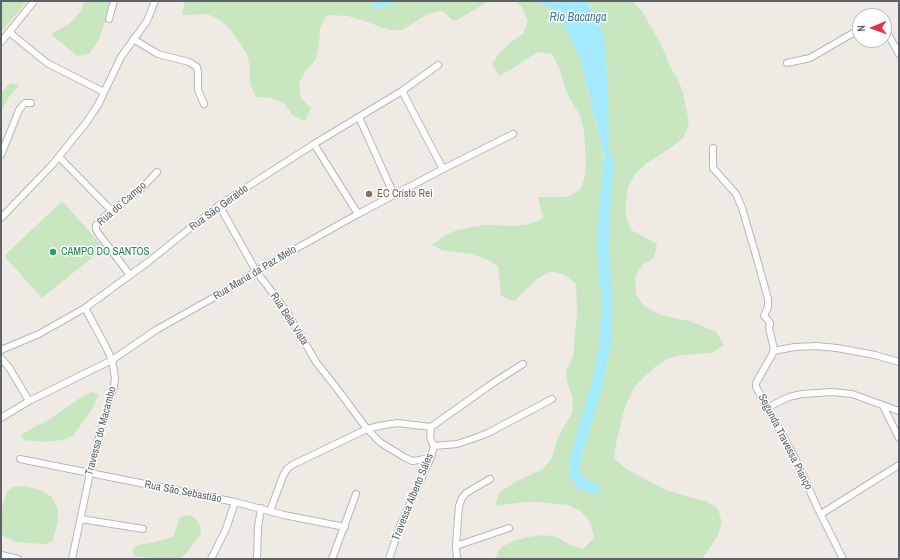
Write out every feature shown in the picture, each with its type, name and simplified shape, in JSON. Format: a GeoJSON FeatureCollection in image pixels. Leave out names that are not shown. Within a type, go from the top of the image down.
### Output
{"type":"FeatureCollection","features":[{"type":"Feature","properties":{"kind":"street"},"geometry":{"type":"LineString","coordinates":[[1,42],[34,1]]}},
{"type":"Feature","properties":{"kind":"street"},"geometry":{"type":"LineString","coordinates":[[109,19],[114,1]]}},
{"type":"Feature","properties":{"kind":"street"},"geometry":{"type":"LineString","coordinates":[[1,218],[59,157],[86,124],[121,57],[147,21],[155,1]]}},
{"type":"Feature","properties":{"kind":"street"},"geometry":{"type":"LineString","coordinates":[[9,32],[47,63],[104,92]]}},
{"type":"Feature","properties":{"kind":"street"},"geometry":{"type":"LineString","coordinates":[[787,62],[810,58],[852,34]]}},
{"type":"Feature","properties":{"kind":"street"},"geometry":{"type":"LineString","coordinates":[[133,39],[158,54],[189,62],[197,67],[198,90],[204,104]]}},
{"type":"Feature","properties":{"kind":"street"},"geometry":{"type":"LineString","coordinates":[[892,41],[899,54]]}},
{"type":"Feature","properties":{"kind":"street","name":"Rua São Geraldo"},"geometry":{"type":"LineString","coordinates":[[1,350],[39,334],[85,308],[130,275],[219,205],[314,144],[402,91],[438,65]]}},
{"type":"Feature","properties":{"kind":"street"},"geometry":{"type":"LineString","coordinates":[[402,91],[443,169]]}},
{"type":"Feature","properties":{"kind":"street"},"geometry":{"type":"LineString","coordinates":[[1,155],[22,105],[25,103],[31,103]]}},
{"type":"Feature","properties":{"kind":"street"},"geometry":{"type":"LineString","coordinates":[[359,116],[394,195]]}},
{"type":"Feature","properties":{"kind":"street","name":"Rua Maria da Paz Melo"},"geometry":{"type":"LineString","coordinates":[[1,418],[29,401],[112,360],[156,330],[234,286],[256,271],[358,214],[513,134]]}},
{"type":"Feature","properties":{"kind":"street"},"geometry":{"type":"LineString","coordinates":[[314,144],[358,214]]}},
{"type":"Feature","properties":{"kind":"street"},"geometry":{"type":"LineString","coordinates":[[713,148],[713,168],[736,194],[742,208],[768,303],[764,316],[770,323],[769,328],[773,351],[795,347],[816,346],[875,355],[899,362]]}},
{"type":"Feature","properties":{"kind":"street"},"geometry":{"type":"LineString","coordinates":[[59,157],[112,211]]}},
{"type":"Feature","properties":{"kind":"street","name":"Rua do Campo"},"geometry":{"type":"LineString","coordinates":[[130,275],[96,229],[96,225],[140,190],[157,172]]}},
{"type":"Feature","properties":{"kind":"street","name":"Rua Bela Vista"},"geometry":{"type":"LineString","coordinates":[[219,205],[256,271],[287,312],[316,362],[367,429],[381,443],[412,461],[431,457]]}},
{"type":"Feature","properties":{"kind":"street","name":"Travessa do Macambo"},"geometry":{"type":"LineString","coordinates":[[72,559],[90,472],[114,387],[115,378],[112,360],[100,334],[85,308]]}},
{"type":"Feature","properties":{"kind":"street","name":"Segunda Travessa Pianço"},"geometry":{"type":"LineString","coordinates":[[773,351],[756,384],[796,460],[843,559]]}},
{"type":"Feature","properties":{"kind":"street"},"geometry":{"type":"LineString","coordinates":[[1,358],[10,369],[29,401]]}},
{"type":"Feature","properties":{"kind":"street"},"geometry":{"type":"LineString","coordinates":[[270,511],[287,469],[292,465],[367,429],[397,423],[431,427],[493,383],[523,364]]}},
{"type":"Feature","properties":{"kind":"street"},"geometry":{"type":"LineString","coordinates":[[768,407],[789,397],[802,394],[832,392],[852,394],[899,411]]}},
{"type":"Feature","properties":{"kind":"street"},"geometry":{"type":"LineString","coordinates":[[434,446],[457,444],[482,435],[552,399]]}},
{"type":"Feature","properties":{"kind":"street"},"geometry":{"type":"LineString","coordinates":[[883,406],[899,438]]}},
{"type":"Feature","properties":{"kind":"street","name":"Travessa Alberto Sáles"},"geometry":{"type":"LineString","coordinates":[[389,559],[400,526],[431,457],[434,446],[430,438],[431,427]]}},
{"type":"Feature","properties":{"kind":"street","name":"Rua São Sebastião"},"geometry":{"type":"LineString","coordinates":[[20,459],[236,502],[312,521],[345,526]]}},
{"type":"Feature","properties":{"kind":"street"},"geometry":{"type":"LineString","coordinates":[[821,514],[899,465]]}},
{"type":"Feature","properties":{"kind":"street"},"geometry":{"type":"LineString","coordinates":[[457,559],[456,546],[459,506],[462,498],[466,493],[490,479]]}},
{"type":"Feature","properties":{"kind":"street"},"geometry":{"type":"LineString","coordinates":[[332,559],[356,494]]}},
{"type":"Feature","properties":{"kind":"street"},"geometry":{"type":"LineString","coordinates":[[211,559],[226,529],[236,502]]}},
{"type":"Feature","properties":{"kind":"street"},"geometry":{"type":"LineString","coordinates":[[257,559],[258,527],[261,508]]}},
{"type":"Feature","properties":{"kind":"street"},"geometry":{"type":"LineString","coordinates":[[81,519],[143,529]]}},
{"type":"Feature","properties":{"kind":"street"},"geometry":{"type":"LineString","coordinates":[[456,546],[509,528]]}},
{"type":"Feature","properties":{"kind":"street"},"geometry":{"type":"LineString","coordinates":[[1,555],[18,559]]}},
{"type":"Feature","properties":{"kind":"green space"},"geometry":{"type":"Polygon","coordinates":[[[1,1],[27,1],[1,32],[1,1]]]}},
{"type":"Feature","properties":{"kind":"green space"},"geometry":{"type":"Polygon","coordinates":[[[85,1],[110,1],[108,13],[98,41],[89,54],[77,56],[51,34],[70,23],[80,12],[85,1]]]}},
{"type":"Feature","properties":{"kind":"green space"},"geometry":{"type":"Polygon","coordinates":[[[185,1],[377,1],[372,10],[400,1],[489,1],[457,20],[453,20],[442,11],[427,14],[403,30],[389,30],[348,16],[327,15],[320,28],[316,59],[306,70],[299,83],[301,98],[311,108],[305,121],[292,115],[284,103],[271,98],[256,97],[250,84],[250,69],[247,54],[231,30],[220,20],[207,14],[182,15],[185,1]]]}},
{"type":"Feature","properties":{"kind":"green space"},"geometry":{"type":"Polygon","coordinates":[[[516,1],[536,1],[554,10],[564,25],[581,60],[608,175],[591,7],[587,1],[632,1],[642,11],[658,39],[683,92],[689,123],[684,137],[672,147],[647,163],[635,174],[628,187],[626,216],[631,230],[657,244],[654,258],[642,265],[635,278],[636,294],[644,306],[661,315],[689,321],[717,332],[724,345],[712,353],[683,355],[669,358],[656,366],[635,386],[623,414],[614,458],[625,468],[664,489],[706,501],[718,509],[722,523],[717,537],[702,559],[495,559],[501,547],[528,537],[543,535],[557,537],[570,545],[583,549],[594,538],[591,524],[582,512],[569,505],[524,502],[495,506],[499,493],[515,482],[543,469],[552,458],[556,443],[572,413],[573,398],[568,385],[566,371],[573,357],[577,313],[576,284],[565,275],[551,271],[537,279],[514,301],[501,296],[498,266],[486,259],[471,254],[442,250],[432,245],[444,236],[457,230],[485,225],[515,226],[530,224],[543,218],[538,197],[567,197],[580,190],[585,176],[586,161],[584,131],[580,116],[566,91],[559,67],[552,54],[537,52],[499,76],[492,64],[500,52],[523,34],[528,21],[522,7],[516,1]]]}},
{"type":"Feature","properties":{"kind":"green space"},"geometry":{"type":"Polygon","coordinates":[[[10,83],[19,85],[9,97],[1,111],[1,93],[10,83]]]}},
{"type":"Feature","properties":{"kind":"green space","name":"CAMPO DO SANTOS"},"geometry":{"type":"Polygon","coordinates":[[[62,201],[104,248],[42,298],[4,256],[62,201]]]}},
{"type":"Feature","properties":{"kind":"green space"},"geometry":{"type":"Polygon","coordinates":[[[92,392],[99,394],[92,409],[73,436],[63,440],[43,442],[24,440],[21,435],[47,421],[83,396],[92,392]]]}},
{"type":"Feature","properties":{"kind":"green space"},"geometry":{"type":"Polygon","coordinates":[[[27,486],[42,491],[52,497],[58,510],[58,521],[53,541],[46,544],[16,542],[1,535],[1,512],[7,491],[13,487],[27,486]]]}},
{"type":"Feature","properties":{"kind":"green space"},"geometry":{"type":"Polygon","coordinates":[[[189,515],[194,517],[200,525],[201,534],[180,559],[158,559],[134,556],[132,550],[138,545],[173,537],[180,517],[189,515]]]}},
{"type":"Feature","properties":{"kind":"water"},"geometry":{"type":"Polygon","coordinates":[[[377,1],[400,1],[371,10],[377,1]]]}},
{"type":"Feature","properties":{"kind":"water","name":"Rio Bacanga"},"geometry":{"type":"Polygon","coordinates":[[[536,1],[587,1],[604,35],[608,89],[609,177],[581,60],[564,25],[554,10],[536,1]]]}},
{"type":"Feature","properties":{"kind":"waterway"},"geometry":{"type":"LineString","coordinates":[[595,489],[582,484],[574,473],[576,456],[596,389],[605,345],[607,302],[603,253],[604,214],[609,162]]}},
{"type":"Feature","properties":{"kind":"place","name":"EC Cristo Rei"},"geometry":{"type":"Point","coordinates":[369,194]}},
{"type":"Feature","properties":{"kind":"place","name":"CAMPO DO SANTOS"},"geometry":{"type":"Point","coordinates":[53,252]}}]}
